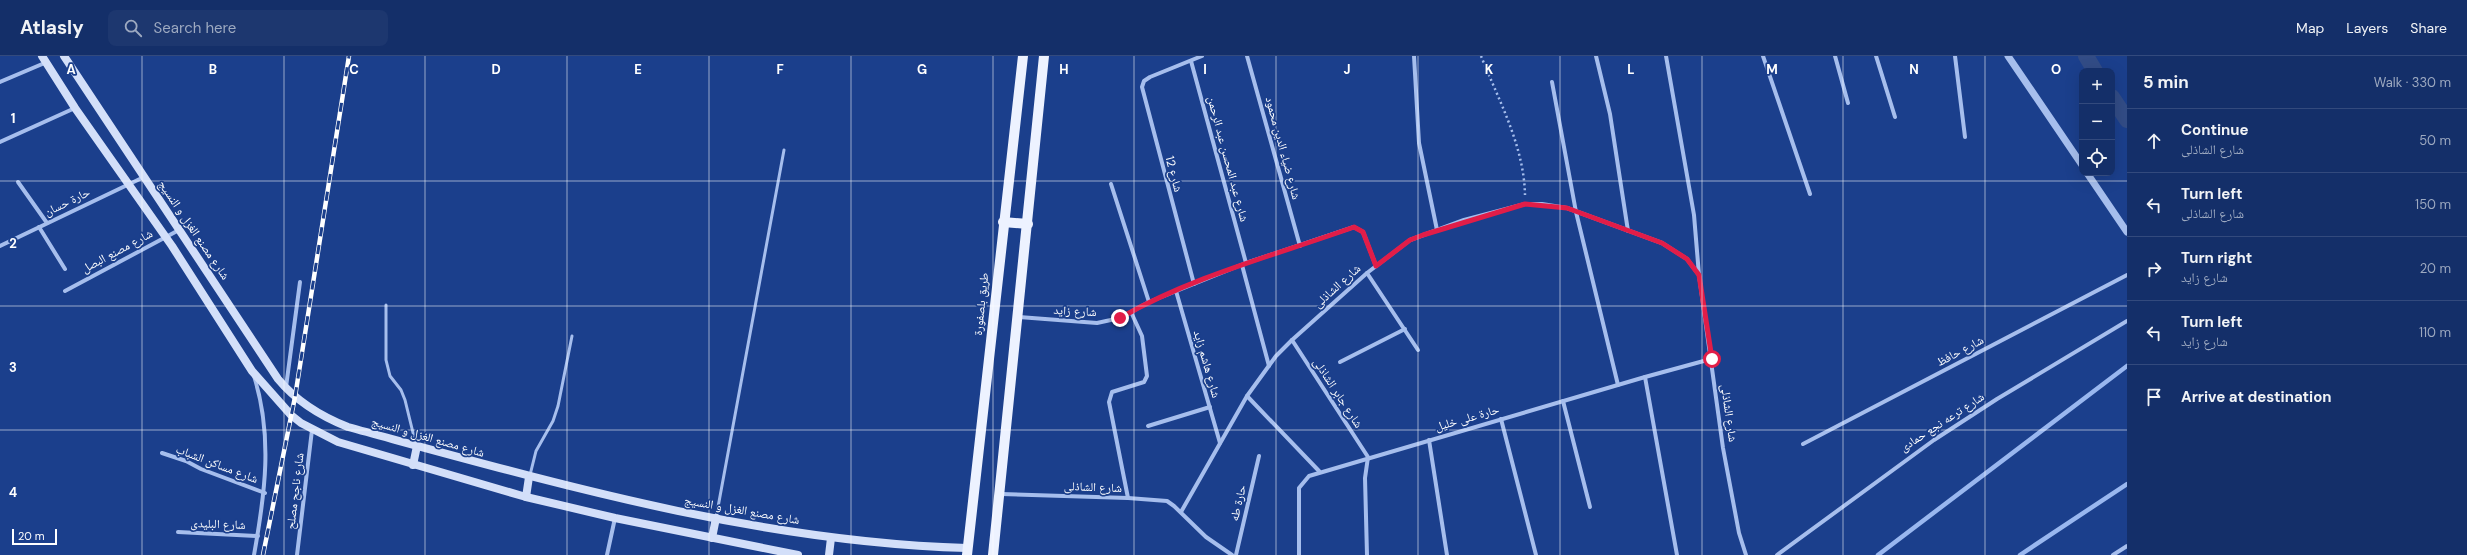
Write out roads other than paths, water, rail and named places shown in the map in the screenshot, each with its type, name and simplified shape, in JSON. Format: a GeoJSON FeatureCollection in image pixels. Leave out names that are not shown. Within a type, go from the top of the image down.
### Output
{"type":"FeatureCollection","features":[{"type":"Feature","properties":{"kind":"main road","name":"شارع مصنع الغزل و النسيج"},"geometry":{"type":"LineString","coordinates":[[64,56],[286,388],[311,409],[328,420],[529,478],[716,518],[831,538],[967,552]]}},
{"type":"Feature","properties":{"kind":"main road","name":"طريق بلصفورة"},"geometry":{"type":"LineString","coordinates":[[967,552],[1003,222],[1023,56]]}},
{"type":"Feature","properties":{"kind":"main road"},"geometry":{"type":"LineString","coordinates":[[993,555],[1044,56]]}},
{"type":"Feature","properties":{"kind":"main road"},"geometry":{"type":"LineString","coordinates":[[45,59],[74,108],[165,236],[252,371],[291,415],[312,430],[338,442],[526,497],[615,518],[798,555]]}},
{"type":"Feature","properties":{"kind":"main road"},"geometry":{"type":"LineString","coordinates":[[1003,222],[1028,224]]}},
{"type":"Feature","properties":{"kind":"main road"},"geometry":{"type":"LineString","coordinates":[[413,465],[416,446]]}},
{"type":"Feature","properties":{"kind":"main road"},"geometry":{"type":"LineString","coordinates":[[526,497],[529,478]]}},
{"type":"Feature","properties":{"kind":"main road"},"geometry":{"type":"LineString","coordinates":[[712,538],[716,518]]}},
{"type":"Feature","properties":{"kind":"main road"},"geometry":{"type":"LineString","coordinates":[[829,555],[831,538]]}},
{"type":"Feature","properties":{"kind":"street"},"geometry":{"type":"LineString","coordinates":[[1191,61],[1202,56]]}},
{"type":"Feature","properties":{"kind":"street","name":"شارع ضياء الدين محمود"},"geometry":{"type":"LineString","coordinates":[[1247,56],[1300,246]]}},
{"type":"Feature","properties":{"kind":"street"},"geometry":{"type":"LineString","coordinates":[[1414,56],[1419,143],[1437,230]]}},
{"type":"Feature","properties":{"kind":"street"},"geometry":{"type":"LineString","coordinates":[[1596,56],[1610,114],[1628,231]]}},
{"type":"Feature","properties":{"kind":"street"},"geometry":{"type":"LineString","coordinates":[[1666,56],[1694,215],[1699,275]]}},
{"type":"Feature","properties":{"kind":"street"},"geometry":{"type":"LineString","coordinates":[[1763,56],[1810,194]]}},
{"type":"Feature","properties":{"kind":"street"},"geometry":{"type":"LineString","coordinates":[[1835,56],[1848,103]]}},
{"type":"Feature","properties":{"kind":"street"},"geometry":{"type":"LineString","coordinates":[[1876,56],[1895,117]]}},
{"type":"Feature","properties":{"kind":"street"},"geometry":{"type":"LineString","coordinates":[[1955,56],[1966,137]]}},
{"type":"Feature","properties":{"kind":"street"},"geometry":{"type":"LineString","coordinates":[[2008,56],[2079,161]]}},
{"type":"Feature","properties":{"kind":"street"},"geometry":{"type":"LineString","coordinates":[[0,82],[45,59]]}},
{"type":"Feature","properties":{"kind":"street","name":"شارع 12"},"geometry":{"type":"LineString","coordinates":[[1191,61],[1155,74],[1144,81],[1142,93],[1194,284]]}},
{"type":"Feature","properties":{"kind":"street","name":"شارع عبد المحسن عبد الرحمن"},"geometry":{"type":"LineString","coordinates":[[1191,61],[1269,366]]}},
{"type":"Feature","properties":{"kind":"street"},"geometry":{"type":"LineString","coordinates":[[1552,82],[1576,212],[1618,385]]}},
{"type":"Feature","properties":{"kind":"street"},"geometry":{"type":"LineString","coordinates":[[0,142],[74,108]]}},
{"type":"Feature","properties":{"kind":"street"},"geometry":{"type":"LineString","coordinates":[[2089,176],[2127,232]]}},
{"type":"Feature","properties":{"kind":"street","name":"حارة حسان"},"geometry":{"type":"LineString","coordinates":[[0,246],[144,177]]}},
{"type":"Feature","properties":{"kind":"street"},"geometry":{"type":"LineString","coordinates":[[18,182],[47,223]]}},
{"type":"Feature","properties":{"kind":"street"},"geometry":{"type":"LineString","coordinates":[[1111,184],[1150,302]]}},
{"type":"Feature","properties":{"kind":"street","name":"شارع الشاذلى"},"geometry":{"type":"LineString","coordinates":[[1181,512],[1247,396],[1269,366],[1292,340],[1367,273],[1410,240],[1437,230],[1525,204],[1557,206],[1662,243],[1687,259],[1699,275],[1712,359],[1723,448],[1739,533],[1746,555]]}},
{"type":"Feature","properties":{"kind":"street"},"geometry":{"type":"LineString","coordinates":[[39,227],[66,269]]}},
{"type":"Feature","properties":{"kind":"street","name":"شارع زايد"},"geometry":{"type":"LineString","coordinates":[[1018,317],[1097,324],[1120,318],[1150,302],[1244,264],[1354,227],[1360,228],[1376,266]]}},
{"type":"Feature","properties":{"kind":"street","name":"شارع مصنع البصل"},"geometry":{"type":"LineString","coordinates":[[64,291],[165,236],[179,230]]}},
{"type":"Feature","properties":{"kind":"street"},"geometry":{"type":"LineString","coordinates":[[1367,273],[1418,350]]}},
{"type":"Feature","properties":{"kind":"street","name":"شارع حافظ"},"geometry":{"type":"LineString","coordinates":[[1803,444],[2127,275]]}},
{"type":"Feature","properties":{"kind":"street"},"geometry":{"type":"LineString","coordinates":[[286,388],[300,282]]}},
{"type":"Feature","properties":{"kind":"street","name":"شارع هاشم زايد"},"geometry":{"type":"LineString","coordinates":[[1176,291],[1220,443]]}},
{"type":"Feature","properties":{"kind":"street"},"geometry":{"type":"LineString","coordinates":[[1128,498],[1109,402],[1112,392],[1144,382],[1147,376],[1142,336],[1131,312]]}},
{"type":"Feature","properties":{"kind":"street","name":"شارع ترعه نجع حمادى"},"geometry":{"type":"LineString","coordinates":[[1777,555],[1934,440],[1997,399],[2127,321]]}},
{"type":"Feature","properties":{"kind":"street"},"geometry":{"type":"LineString","coordinates":[[1340,362],[1404,329]]}},
{"type":"Feature","properties":{"kind":"street","name":"شارع جابر الشاذلى"},"geometry":{"type":"LineString","coordinates":[[1292,340],[1368,457]]}},
{"type":"Feature","properties":{"kind":"street","name":"حارة على خليل"},"geometry":{"type":"LineString","coordinates":[[1299,555],[1299,488],[1303,481],[1319,471],[1712,359]]}},
{"type":"Feature","properties":{"kind":"street"},"geometry":{"type":"LineString","coordinates":[[252,371],[263,410],[266,432],[265,493],[254,555]]}},
{"type":"Feature","properties":{"kind":"street"},"geometry":{"type":"LineString","coordinates":[[1645,377],[1678,555]]}},
{"type":"Feature","properties":{"kind":"street"},"geometry":{"type":"LineString","coordinates":[[1247,396],[1319,471]]}},
{"type":"Feature","properties":{"kind":"street"},"geometry":{"type":"LineString","coordinates":[[1563,401],[1590,507]]}},
{"type":"Feature","properties":{"kind":"street"},"geometry":{"type":"LineString","coordinates":[[1148,426],[1210,407]]}},
{"type":"Feature","properties":{"kind":"street"},"geometry":{"type":"LineString","coordinates":[[1501,419],[1536,555]]}},
{"type":"Feature","properties":{"kind":"street","name":"شارع ناجح مصلح"},"geometry":{"type":"LineString","coordinates":[[297,555],[312,430]]}},
{"type":"Feature","properties":{"kind":"street"},"geometry":{"type":"LineString","coordinates":[[1429,440],[1447,555]]}},
{"type":"Feature","properties":{"kind":"street","name":"شارع مساكن الشباب"},"geometry":{"type":"LineString","coordinates":[[162,454],[186,461],[201,469],[265,493]]}},
{"type":"Feature","properties":{"kind":"street","name":"حارة طه"},"geometry":{"type":"LineString","coordinates":[[1236,555],[1259,456]]}},
{"type":"Feature","properties":{"kind":"street"},"geometry":{"type":"LineString","coordinates":[[1367,555],[1365,478],[1368,457]]}},
{"type":"Feature","properties":{"kind":"street","name":"شارع الشاذلى"},"geometry":{"type":"LineString","coordinates":[[1000,494],[1162,500],[1174,506],[1206,537],[1232,555]]}},
{"type":"Feature","properties":{"kind":"street"},"geometry":{"type":"LineString","coordinates":[[607,555],[615,518]]}},
{"type":"Feature","properties":{"kind":"street","name":"شارع البليدى"},"geometry":{"type":"LineString","coordinates":[[178,532],[258,536]]}},
{"type":"Feature","properties":{"kind":"street"},"geometry":{"type":"LineString","coordinates":[[2113,555],[2127,546]]}},
{"type":"Feature","properties":{"kind":"lane"},"geometry":{"type":"LineString","coordinates":[[716,518],[784,150]]}},
{"type":"Feature","properties":{"kind":"lane"},"geometry":{"type":"LineString","coordinates":[[386,305],[386,360],[390,376],[402,390],[416,446]]}},
{"type":"Feature","properties":{"kind":"lane"},"geometry":{"type":"LineString","coordinates":[[529,478],[536,451],[558,406],[572,336]]}},
{"type":"Feature","properties":{"kind":"waterway"},"geometry":{"type":"LineString","coordinates":[[2086,56],[2093,68]]}},
{"type":"Feature","properties":{"kind":"waterway"},"geometry":{"type":"LineString","coordinates":[[2115,102],[2127,120]]}},
{"type":"Feature","properties":{"kind":"waterway"},"geometry":{"type":"LineString","coordinates":[[1878,555],[2127,366]]}},
{"type":"Feature","properties":{"kind":"waterway"},"geometry":{"type":"LineString","coordinates":[[2020,555],[2127,484]]}},
{"type":"Feature","properties":{"kind":"railway"},"geometry":{"type":"LineString","coordinates":[[263,555],[295,397],[349,56]]}}]}
